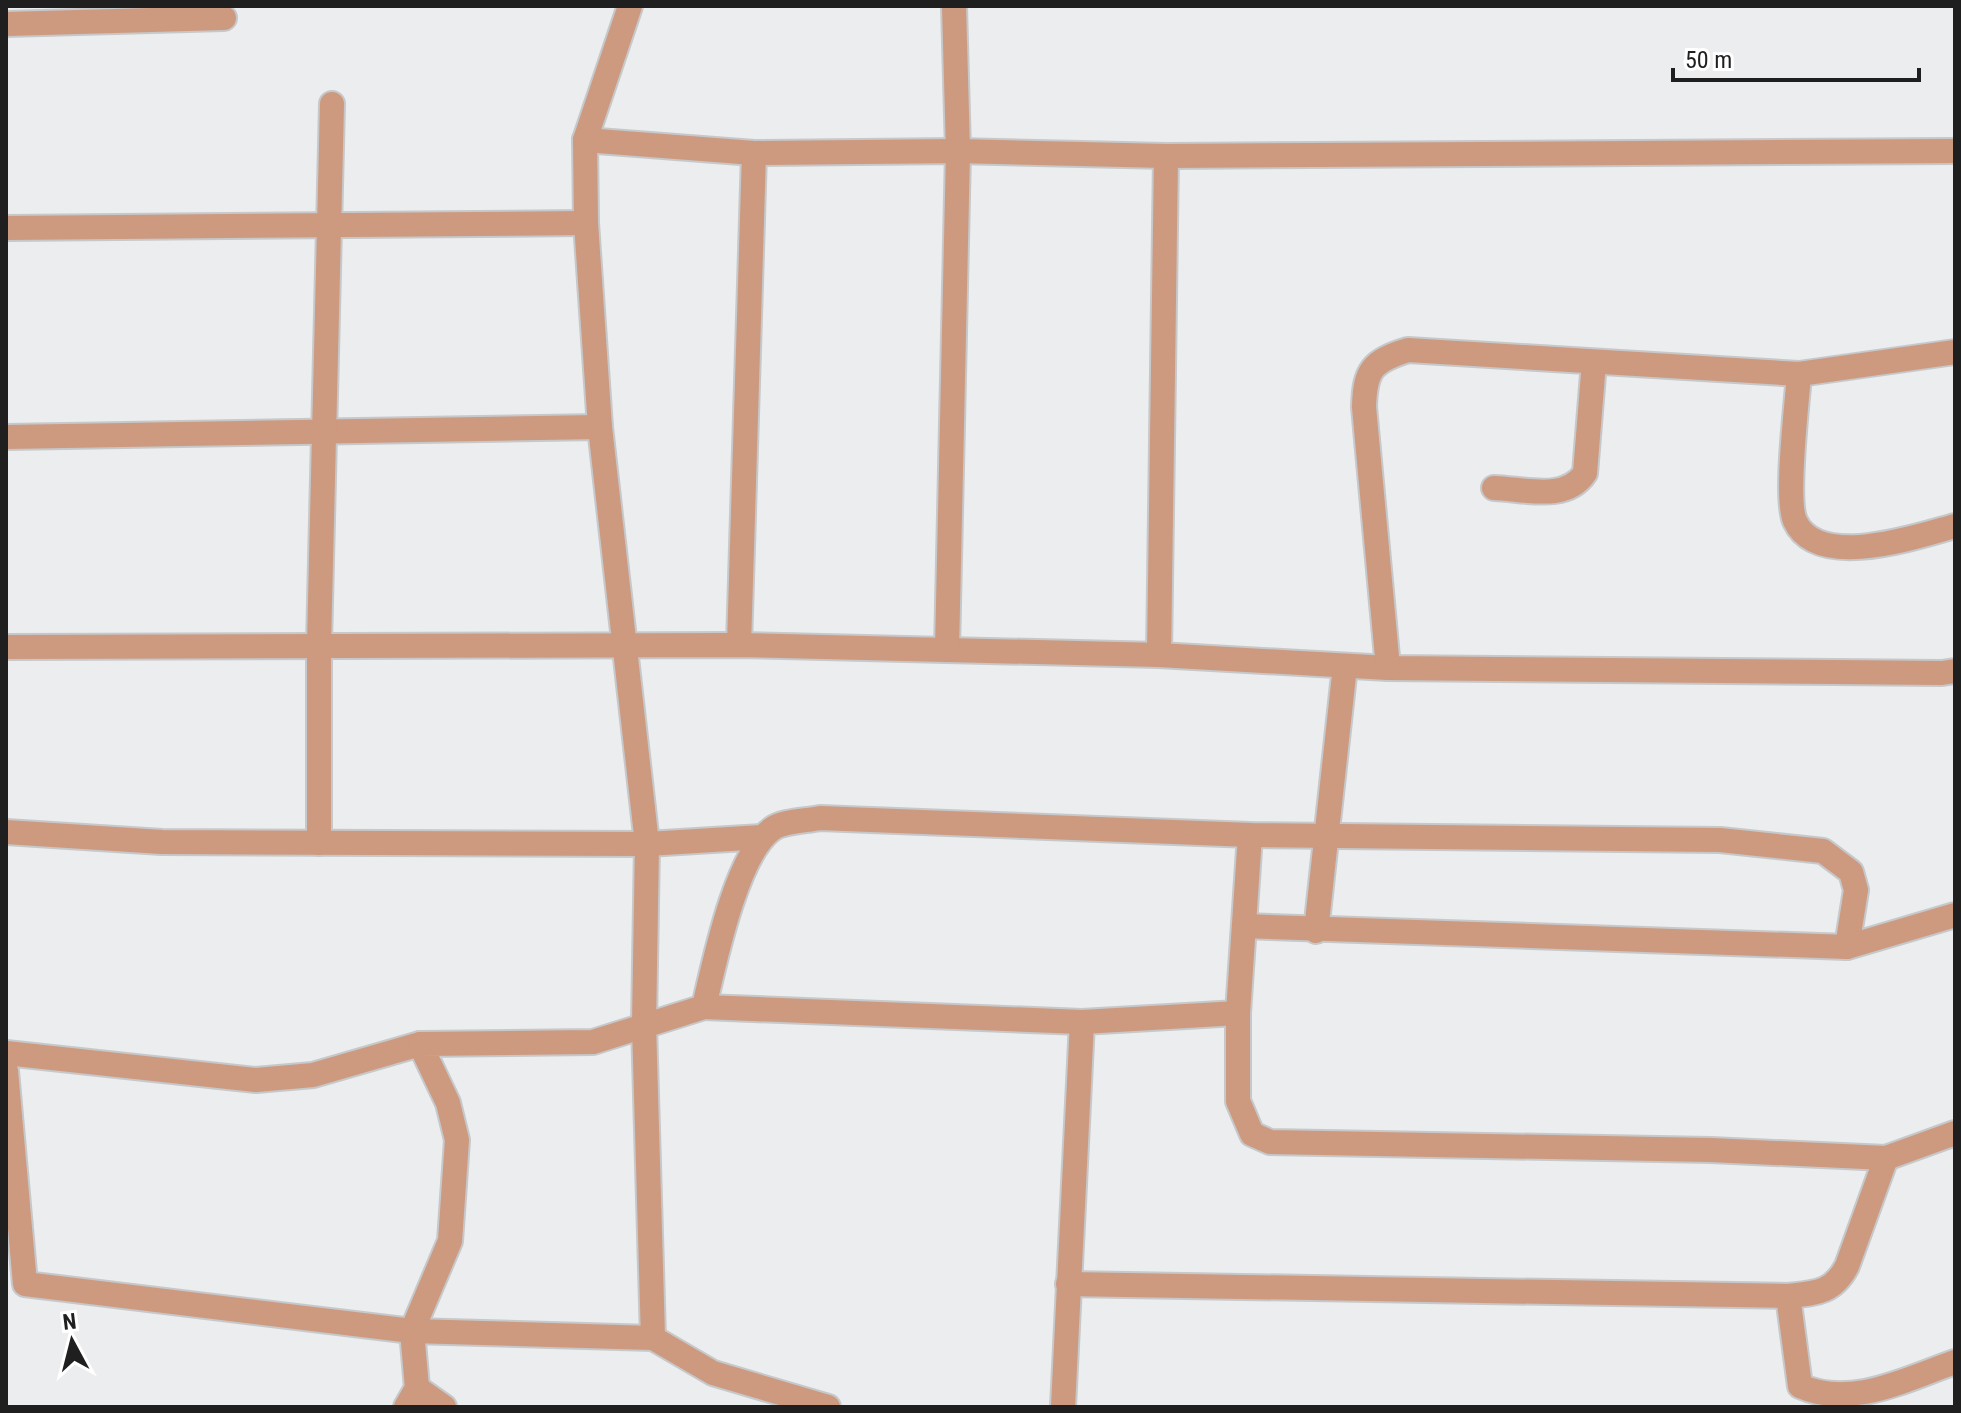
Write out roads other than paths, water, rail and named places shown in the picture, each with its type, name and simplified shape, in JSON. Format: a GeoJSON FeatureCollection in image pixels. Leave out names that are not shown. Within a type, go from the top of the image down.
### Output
{"type":"FeatureCollection","features":[{"type":"Feature","properties":{"kind":"street"},"geometry":{"type":"LineString","coordinates":[[630,6],[585,140],[586,223],[600,427],[622,645],[647,844],[644,1025],[653,1338]]}},
{"type":"Feature","properties":{"kind":"street"},"geometry":{"type":"LineString","coordinates":[[947,650],[958,151],[954,6]]}},
{"type":"Feature","properties":{"kind":"street"},"geometry":{"type":"LineString","coordinates":[[6,24],[64,15],[224,18]]}},
{"type":"Feature","properties":{"kind":"street"},"geometry":{"type":"LineString","coordinates":[[319,843],[319,644],[332,104]]}},
{"type":"Feature","properties":{"kind":"street"},"geometry":{"type":"LineString","coordinates":[[585,140],[754,153],[958,151],[1166,156],[1955,151]]}},
{"type":"Feature","properties":{"kind":"street"},"geometry":{"type":"LineString","coordinates":[[739,645],[754,153]]}},
{"type":"Feature","properties":{"kind":"street"},"geometry":{"type":"LineString","coordinates":[[1159,655],[1166,156]]}},
{"type":"Feature","properties":{"kind":"street"},"geometry":{"type":"LineString","coordinates":[[6,228],[586,223]]}},
{"type":"Feature","properties":{"kind":"street"},"geometry":{"type":"LineString","coordinates":[[1388,668],[1364,407],[1365,383],[1373,367],[1389,356],[1408,350],[1799,374],[1955,352]]}},
{"type":"Feature","properties":{"kind":"street"},"geometry":{"type":"LineString","coordinates":[[1494,488],[1564,492],[1577,485],[1585,473],[1594,362]]}},
{"type":"Feature","properties":{"kind":"street"},"geometry":{"type":"LineString","coordinates":[[1799,374],[1792,508],[1803,532],[1820,542],[1859,547],[1888,545],[1955,526]]}},
{"type":"Feature","properties":{"kind":"street"},"geometry":{"type":"LineString","coordinates":[[6,437],[600,427]]}},
{"type":"Feature","properties":{"kind":"street"},"geometry":{"type":"LineString","coordinates":[[6,647],[739,645],[1159,655],[1388,668],[1955,671]]}},
{"type":"Feature","properties":{"kind":"street"},"geometry":{"type":"LineString","coordinates":[[1316,931],[1345,666]]}},
{"type":"Feature","properties":{"kind":"street"},"geometry":{"type":"LineString","coordinates":[[704,1007],[736,887],[762,837],[775,827],[820,818],[1326,837],[1720,840],[1823,851],[1851,872],[1856,890],[1847,947]]}},
{"type":"Feature","properties":{"kind":"street"},"geometry":{"type":"LineString","coordinates":[[6,832],[162,842],[647,844],[762,837]]}},
{"type":"Feature","properties":{"kind":"street"},"geometry":{"type":"LineString","coordinates":[[1250,835],[1238,1013],[1238,1101],[1252,1134],[1270,1142],[1711,1150],[1886,1158],[1955,1133]]}},
{"type":"Feature","properties":{"kind":"street"},"geometry":{"type":"LineString","coordinates":[[1244,926],[1316,931],[1847,947],[1955,915]]}},
{"type":"Feature","properties":{"kind":"street"},"geometry":{"type":"LineString","coordinates":[[6,1053],[256,1080],[313,1075],[420,1044],[593,1042],[704,1007],[1082,1022],[1238,1013]]}},
{"type":"Feature","properties":{"kind":"street"},"geometry":{"type":"LineString","coordinates":[[1063,1407],[1082,1022]]}},
{"type":"Feature","properties":{"kind":"street"},"geometry":{"type":"LineString","coordinates":[[420,1044],[448,1103],[457,1140],[450,1241],[412,1331],[412,1398],[444,1407]]}},
{"type":"Feature","properties":{"kind":"street"},"geometry":{"type":"LineString","coordinates":[[6,1071],[16,1283],[412,1331],[653,1338],[713,1373],[828,1407]]}},
{"type":"Feature","properties":{"kind":"street"},"geometry":{"type":"LineString","coordinates":[[1068,1284],[1788,1296],[1826,1291],[1839,1282],[1886,1158]]}},
{"type":"Feature","properties":{"kind":"street"},"geometry":{"type":"LineString","coordinates":[[1788,1296],[1800,1386],[1819,1394],[1862,1394],[1955,1362]]}}]}
